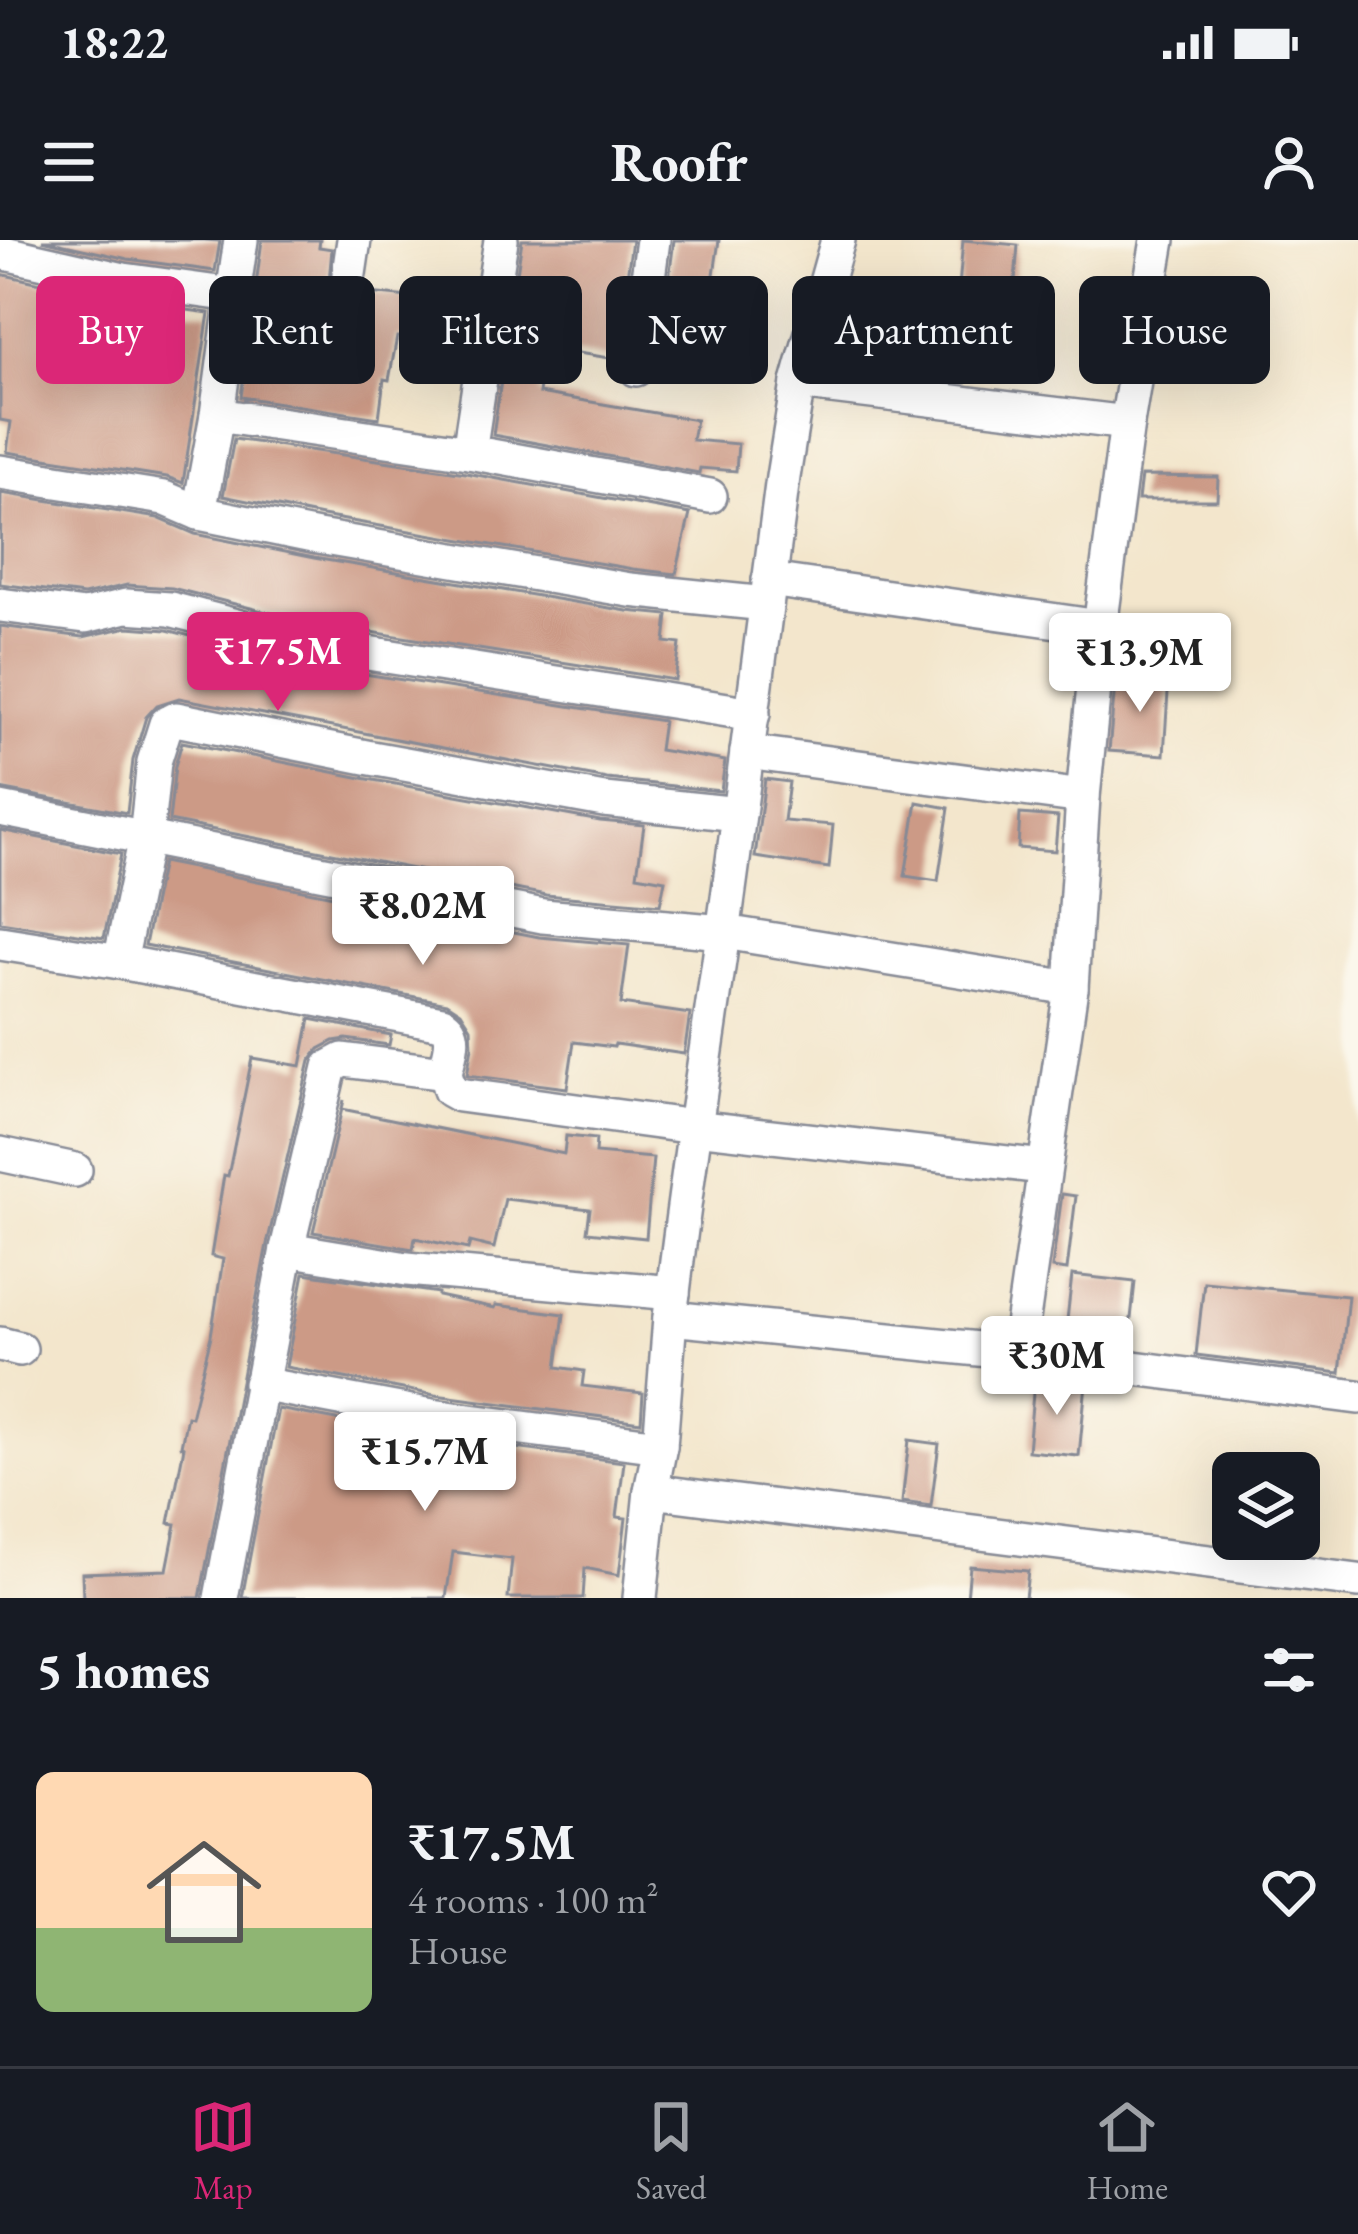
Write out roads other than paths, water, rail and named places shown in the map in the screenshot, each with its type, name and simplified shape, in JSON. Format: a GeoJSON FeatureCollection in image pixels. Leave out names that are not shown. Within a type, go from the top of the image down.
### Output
{"type":"FeatureCollection","features":[{"type":"Feature","properties":{"kind":"street"},"geometry":{"type":"LineString","coordinates":[[236,276],[242,240]]}},
{"type":"Feature","properties":{"kind":"street"},"geometry":{"type":"LineString","coordinates":[[469,452],[500,240]]}},
{"type":"Feature","properties":{"kind":"street"},"geometry":{"type":"LineString","coordinates":[[648,276],[653,240]]}},
{"type":"Feature","properties":{"kind":"street"},"geometry":{"type":"LineString","coordinates":[[828,276],[838,240]]}},
{"type":"Feature","properties":{"kind":"street"},"geometry":{"type":"LineString","coordinates":[[1018,1353],[1071,988],[1100,627],[1148,241]]}},
{"type":"Feature","properties":{"kind":"street"},"geometry":{"type":"LineString","coordinates":[[0,252],[124,280],[209,293]]}},
{"type":"Feature","properties":{"kind":"street"},"geometry":{"type":"LineString","coordinates":[[200,513],[221,384]]}},
{"type":"Feature","properties":{"kind":"street"},"geometry":{"type":"LineString","coordinates":[[640,1598],[694,1127],[798,384]]}},
{"type":"Feature","properties":{"kind":"street"},"geometry":{"type":"LineString","coordinates":[[806,384],[1127,423]]}},
{"type":"Feature","properties":{"kind":"street"},"geometry":{"type":"LineString","coordinates":[[217,415],[469,452],[710,496]]}},
{"type":"Feature","properties":{"kind":"street"},"geometry":{"type":"LineString","coordinates":[[0,472],[164,498],[200,513],[318,537],[630,590],[767,592],[1100,627]]}},
{"type":"Feature","properties":{"kind":"street"},"geometry":{"type":"LineString","coordinates":[[0,604],[85,616],[126,606],[170,609],[298,641],[753,713]]}},
{"type":"Feature","properties":{"kind":"street"},"geometry":{"type":"LineString","coordinates":[[120,962],[146,837],[154,762],[166,724],[176,718],[604,800],[739,814]]}},
{"type":"Feature","properties":{"kind":"street"},"geometry":{"type":"LineString","coordinates":[[747,752],[1083,797]]}},
{"type":"Feature","properties":{"kind":"street"},"geometry":{"type":"LineString","coordinates":[[0,809],[543,916],[724,932],[1071,988]]}},
{"type":"Feature","properties":{"kind":"street"},"geometry":{"type":"LineString","coordinates":[[0,943],[442,1023],[452,1034],[445,1073],[450,1090],[459,1096],[1044,1167]]}},
{"type":"Feature","properties":{"kind":"street"},"geometry":{"type":"LineString","coordinates":[[221,1598],[286,1250],[329,1067],[344,1060],[445,1073]]}},
{"type":"Feature","properties":{"kind":"street"},"geometry":{"type":"LineString","coordinates":[[0,1154],[75,1170]]}},
{"type":"Feature","properties":{"kind":"street"},"geometry":{"type":"LineString","coordinates":[[286,1250],[1358,1397]]}},
{"type":"Feature","properties":{"kind":"street"},"geometry":{"type":"LineString","coordinates":[[260,1384],[432,1416],[660,1446]]}},
{"type":"Feature","properties":{"kind":"street"},"geometry":{"type":"LineString","coordinates":[[651,1491],[1358,1581]]}}]}
